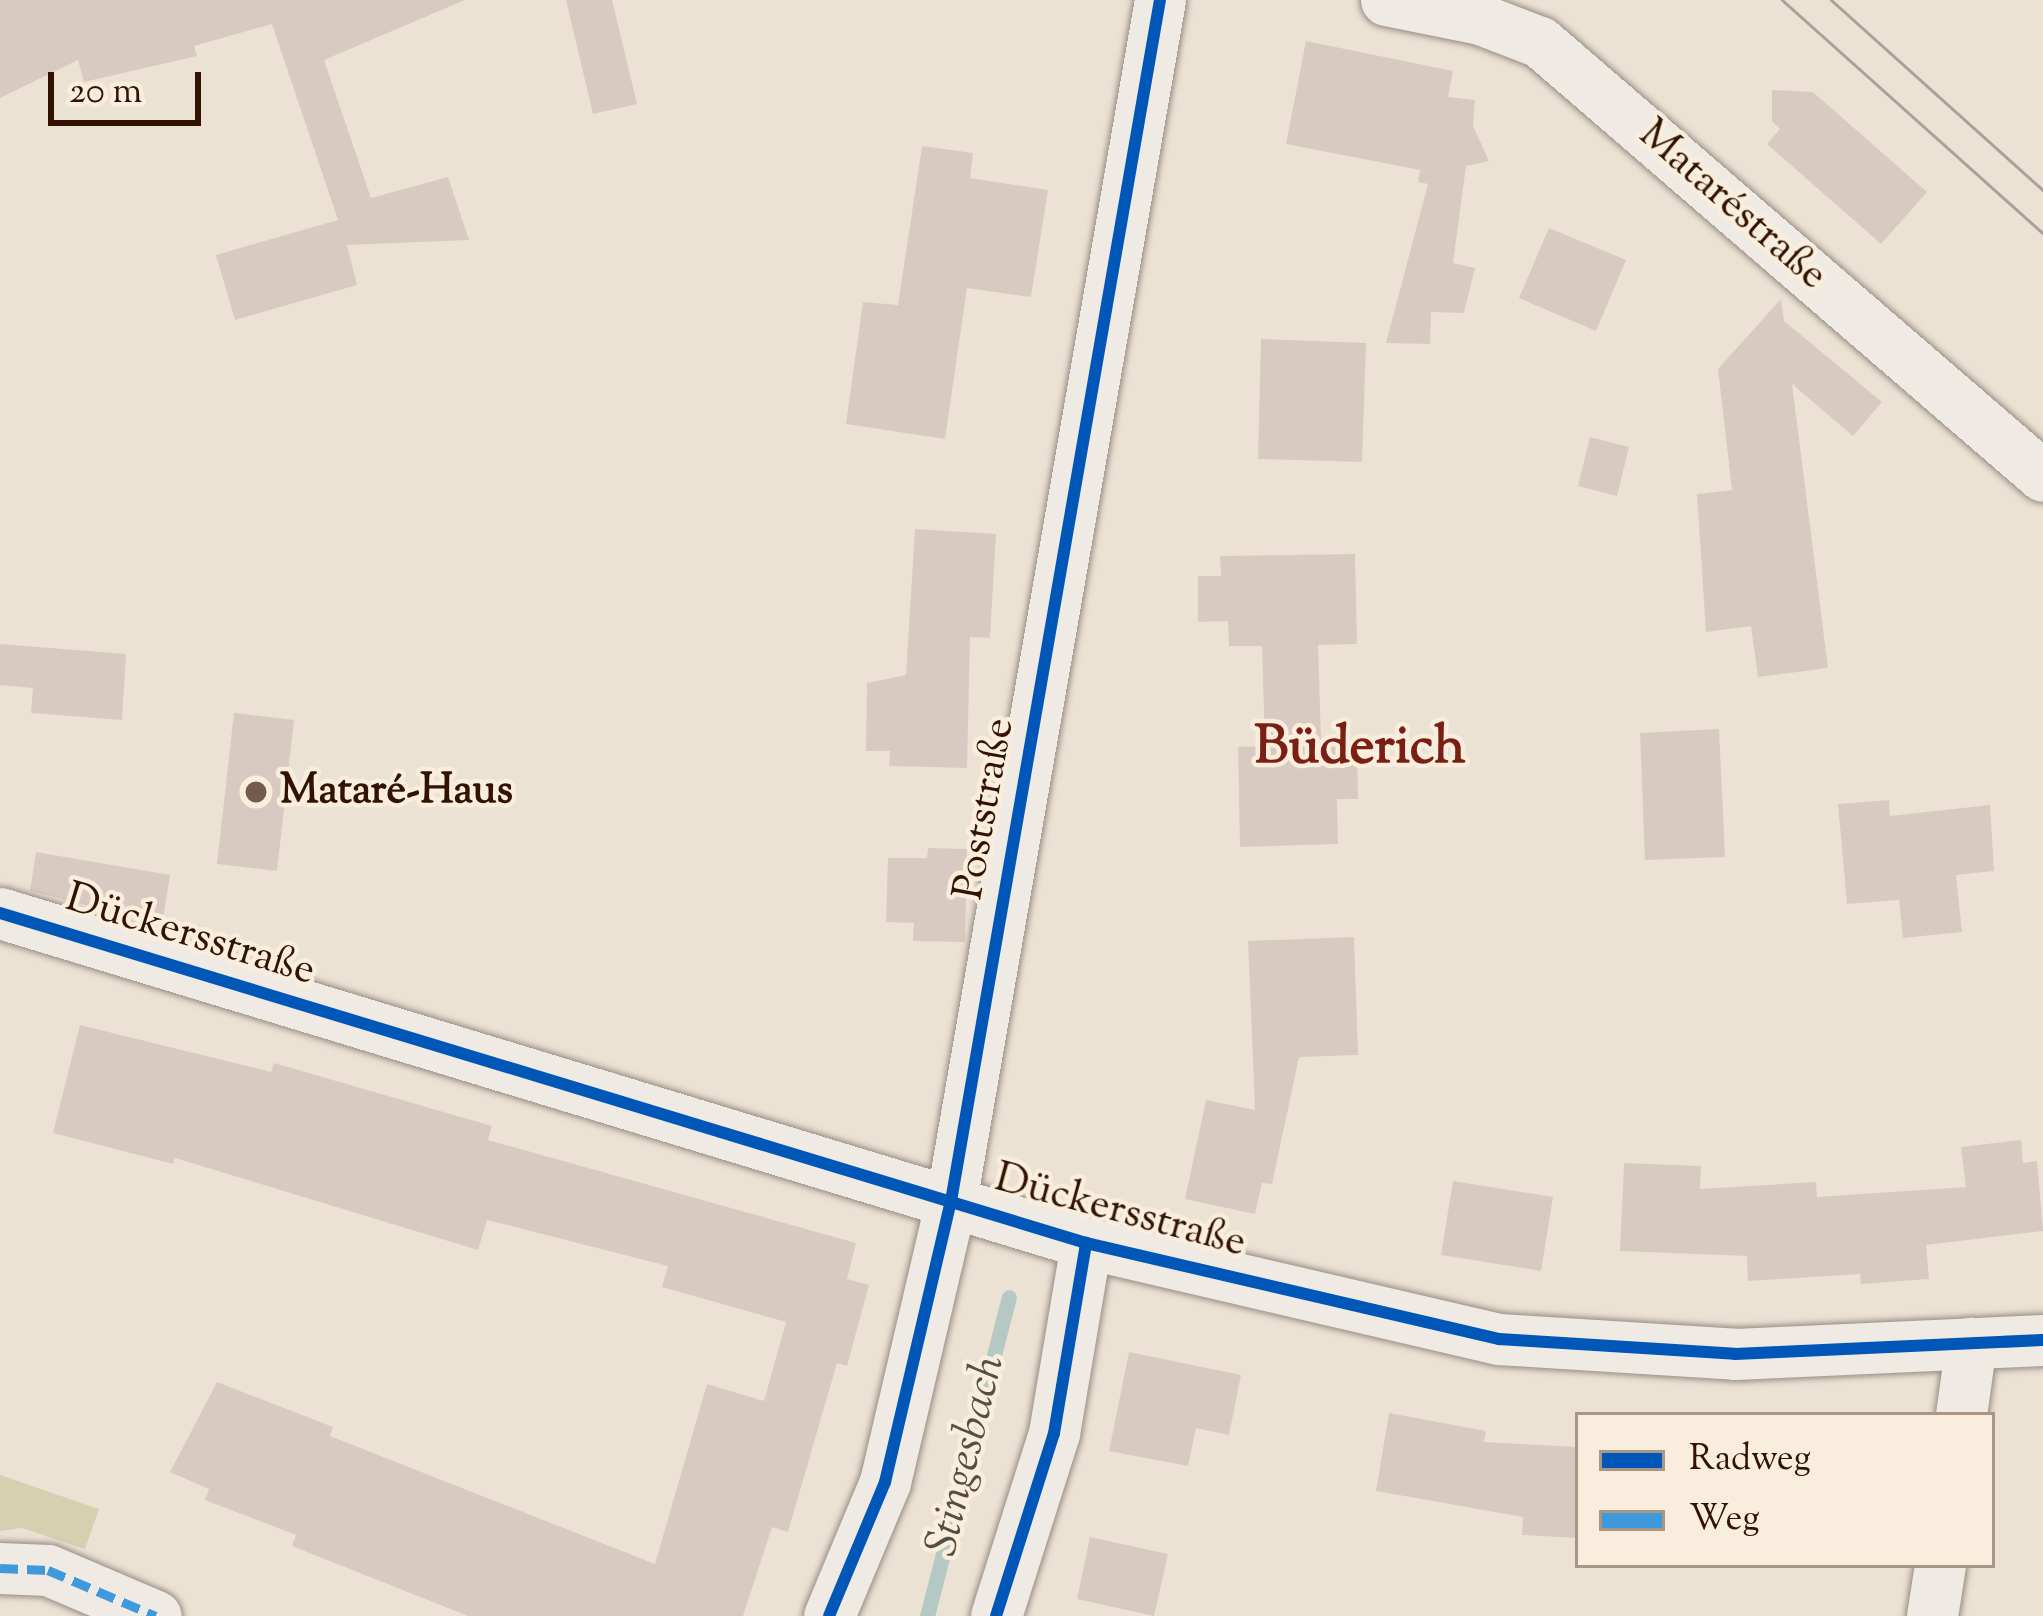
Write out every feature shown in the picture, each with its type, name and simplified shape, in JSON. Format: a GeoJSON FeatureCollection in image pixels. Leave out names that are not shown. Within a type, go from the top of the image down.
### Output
{"type":"FeatureCollection","features":[{"type":"Feature","properties":{"kind":"street","name":"Poststraße"},"geometry":{"type":"LineString","coordinates":[[829,1616],[885,1482],[952,1201],[1160,0]]}},
{"type":"Feature","properties":{"kind":"street","name":"Mataréstraße"},"geometry":{"type":"LineString","coordinates":[[1386,0],[1480,20],[1540,42],[2043,476]]}},
{"type":"Feature","properties":{"kind":"street","name":"Dückersstraße"},"geometry":{"type":"LineString","coordinates":[[0,913],[1086,1243],[1499,1339],[1735,1354],[2043,1340]]}},
{"type":"Feature","properties":{"kind":"street"},"geometry":{"type":"LineString","coordinates":[[996,1616],[1054,1433],[1086,1243]]}},
{"type":"Feature","properties":{"kind":"street"},"geometry":{"type":"LineString","coordinates":[[1961,1412],[1971,1343]]}},
{"type":"Feature","properties":{"kind":"street"},"geometry":{"type":"LineString","coordinates":[[0,1568],[48,1570],[156,1616]]}},
{"type":"Feature","properties":{"kind":"street"},"geometry":{"type":"LineString","coordinates":[[1933,1616],[1940,1568]]}},
{"type":"Feature","properties":{"kind":"shaded area"},"geometry":{"type":"Polygon","coordinates":[[[0,1475],[99,1509],[85,1549],[22,1528],[0,1531],[0,1475]]]}},
{"type":"Feature","properties":{"kind":"building"},"geometry":{"type":"Polygon","coordinates":[[[0,0],[465,0],[324,60],[371,198],[448,177],[469,240],[347,245],[357,285],[235,320],[216,255],[338,220],[272,24],[194,46],[197,56],[84,82],[78,60],[0,98],[0,0]]]}},
{"type":"Feature","properties":{"kind":"building"},"geometry":{"type":"Polygon","coordinates":[[[566,0],[612,0],[637,104],[593,114],[566,0]]]}},
{"type":"Feature","properties":{"kind":"building"},"geometry":{"type":"Polygon","coordinates":[[[1306,41],[1453,71],[1448,97],[1475,100],[1473,126],[1489,161],[1466,166],[1453,263],[1475,268],[1464,313],[1431,312],[1430,344],[1386,343],[1428,184],[1418,182],[1420,170],[1286,144],[1306,41]]]}},
{"type":"Feature","properties":{"kind":"building"},"geometry":{"type":"Polygon","coordinates":[[[1772,90],[1813,92],[1927,192],[1881,244],[1767,144],[1780,129],[1772,121],[1772,90]]]}},
{"type":"Feature","properties":{"kind":"building"},"geometry":{"type":"Polygon","coordinates":[[[922,146],[973,153],[970,178],[1048,190],[1031,297],[967,288],[945,439],[846,424],[863,302],[898,305],[922,146]]]}},
{"type":"Feature","properties":{"kind":"building"},"geometry":{"type":"Polygon","coordinates":[[[1549,228],[1626,260],[1596,331],[1519,298],[1549,228]]]}},
{"type":"Feature","properties":{"kind":"building"},"geometry":{"type":"Polygon","coordinates":[[[1781,299],[1784,321],[1882,402],[1853,436],[1792,384],[1828,668],[1758,677],[1751,626],[1706,632],[1697,494],[1732,490],[1718,369],[1781,299]]]}},
{"type":"Feature","properties":{"kind":"building"},"geometry":{"type":"Polygon","coordinates":[[[1261,339],[1366,343],[1362,462],[1258,459],[1261,339]]]}},
{"type":"Feature","properties":{"kind":"building"},"geometry":{"type":"Polygon","coordinates":[[[1590,437],[1629,447],[1617,496],[1578,486],[1590,437]]]}},
{"type":"Feature","properties":{"kind":"building"},"geometry":{"type":"Polygon","coordinates":[[[915,529],[996,534],[990,638],[970,637],[967,768],[889,766],[890,751],[866,751],[867,683],[906,675],[915,529]]]}},
{"type":"Feature","properties":{"kind":"building"},"geometry":{"type":"Polygon","coordinates":[[[1355,554],[1357,644],[1318,645],[1321,739],[1357,738],[1358,799],[1337,799],[1338,844],[1240,847],[1238,747],[1265,746],[1262,646],[1229,646],[1228,621],[1198,622],[1198,576],[1221,576],[1220,556],[1355,554]]]}},
{"type":"Feature","properties":{"kind":"building"},"geometry":{"type":"Polygon","coordinates":[[[0,644],[126,654],[122,720],[31,713],[33,688],[0,685],[0,644]]]}},
{"type":"Feature","properties":{"kind":"building","name":"Mataré-Haus"},"geometry":{"type":"Polygon","coordinates":[[[234,713],[294,720],[277,871],[217,864],[234,713]]]}},
{"type":"Feature","properties":{"kind":"building"},"geometry":{"type":"Polygon","coordinates":[[[1719,729],[1725,857],[1645,860],[1640,733],[1719,729]]]}},
{"type":"Feature","properties":{"kind":"building"},"geometry":{"type":"Polygon","coordinates":[[[1889,800],[1890,816],[1990,805],[1994,871],[1956,875],[1962,932],[1903,938],[1899,900],[1847,904],[1838,804],[1889,800]]]}},
{"type":"Feature","properties":{"kind":"building"},"geometry":{"type":"Polygon","coordinates":[[[928,848],[967,849],[965,942],[913,941],[914,923],[886,922],[888,858],[927,858],[928,848]]]}},
{"type":"Feature","properties":{"kind":"building"},"geometry":{"type":"Polygon","coordinates":[[[36,852],[170,875],[162,924],[30,891],[36,852]]]}},
{"type":"Feature","properties":{"kind":"building"},"geometry":{"type":"Polygon","coordinates":[[[1354,937],[1358,1055],[1299,1057],[1272,1184],[1262,1183],[1255,1214],[1185,1199],[1206,1100],[1255,1110],[1248,941],[1354,937]]]}},
{"type":"Feature","properties":{"kind":"building"},"geometry":{"type":"Polygon","coordinates":[[[80,1025],[271,1072],[274,1063],[492,1126],[488,1140],[856,1243],[847,1279],[869,1285],[847,1366],[837,1363],[788,1532],[772,1527],[743,1616],[468,1616],[292,1546],[296,1535],[205,1500],[209,1489],[170,1472],[217,1382],[333,1427],[330,1436],[655,1564],[707,1384],[764,1401],[786,1322],[662,1287],[668,1266],[487,1220],[478,1250],[175,1158],[173,1164],[53,1133],[80,1025]]]}},
{"type":"Feature","properties":{"kind":"building"},"geometry":{"type":"Polygon","coordinates":[[[2021,1140],[2023,1163],[2037,1161],[2043,1231],[1926,1245],[1929,1279],[1861,1284],[1860,1274],[1748,1281],[1747,1256],[1620,1251],[1624,1163],[1701,1166],[1700,1189],[1816,1182],[1817,1197],[1966,1187],[1961,1147],[2021,1140]]]}},
{"type":"Feature","properties":{"kind":"building"},"geometry":{"type":"Polygon","coordinates":[[[1453,1181],[1553,1197],[1541,1271],[1441,1255],[1453,1181]]]}},
{"type":"Feature","properties":{"kind":"building"},"geometry":{"type":"Polygon","coordinates":[[[1129,1352],[1241,1375],[1229,1435],[1196,1428],[1188,1466],[1109,1451],[1129,1352]]]}},
{"type":"Feature","properties":{"kind":"building"},"geometry":{"type":"Polygon","coordinates":[[[1389,1413],[1486,1431],[1484,1442],[1575,1447],[1575,1538],[1522,1535],[1523,1517],[1376,1491],[1389,1413]]]}},
{"type":"Feature","properties":{"kind":"building"},"geometry":{"type":"Polygon","coordinates":[[[1090,1537],[1168,1554],[1154,1616],[1077,1599],[1090,1537]]]}},
{"type":"Feature","properties":{"kind":"waterway","name":"Stingesbach"},"geometry":{"type":"LineString","coordinates":[[927,1616],[1009,1297]]}},
{"type":"Feature","properties":{"kind":"tram line"},"geometry":{"type":"LineString","coordinates":[[1782,0],[2043,233]]}},
{"type":"Feature","properties":{"kind":"tram line"},"geometry":{"type":"LineString","coordinates":[[1831,0],[2043,190]]}},
{"type":"Feature","properties":{"kind":"marked path"},"geometry":{"type":"LineString","coordinates":[[0,1568],[48,1570],[156,1616]]}},
{"type":"Feature","properties":{"kind":"cycle path"},"geometry":{"type":"LineString","coordinates":[[829,1616],[885,1482],[951,1201],[1160,0]]}},
{"type":"Feature","properties":{"kind":"cycle path"},"geometry":{"type":"LineString","coordinates":[[0,913],[1086,1243],[1499,1339],[1735,1354],[2043,1340]]}},
{"type":"Feature","properties":{"kind":"cycle path"},"geometry":{"type":"LineString","coordinates":[[996,1616],[1054,1433],[1086,1243]]}},
{"type":"Feature","properties":{"kind":"place","name":"Mataré-Haus"},"geometry":{"type":"Point","coordinates":[256,792]}},
{"type":"Feature","properties":{"kind":"district","name":"Büderich"},"geometry":{"type":"Point","coordinates":[1360,749]}}]}
